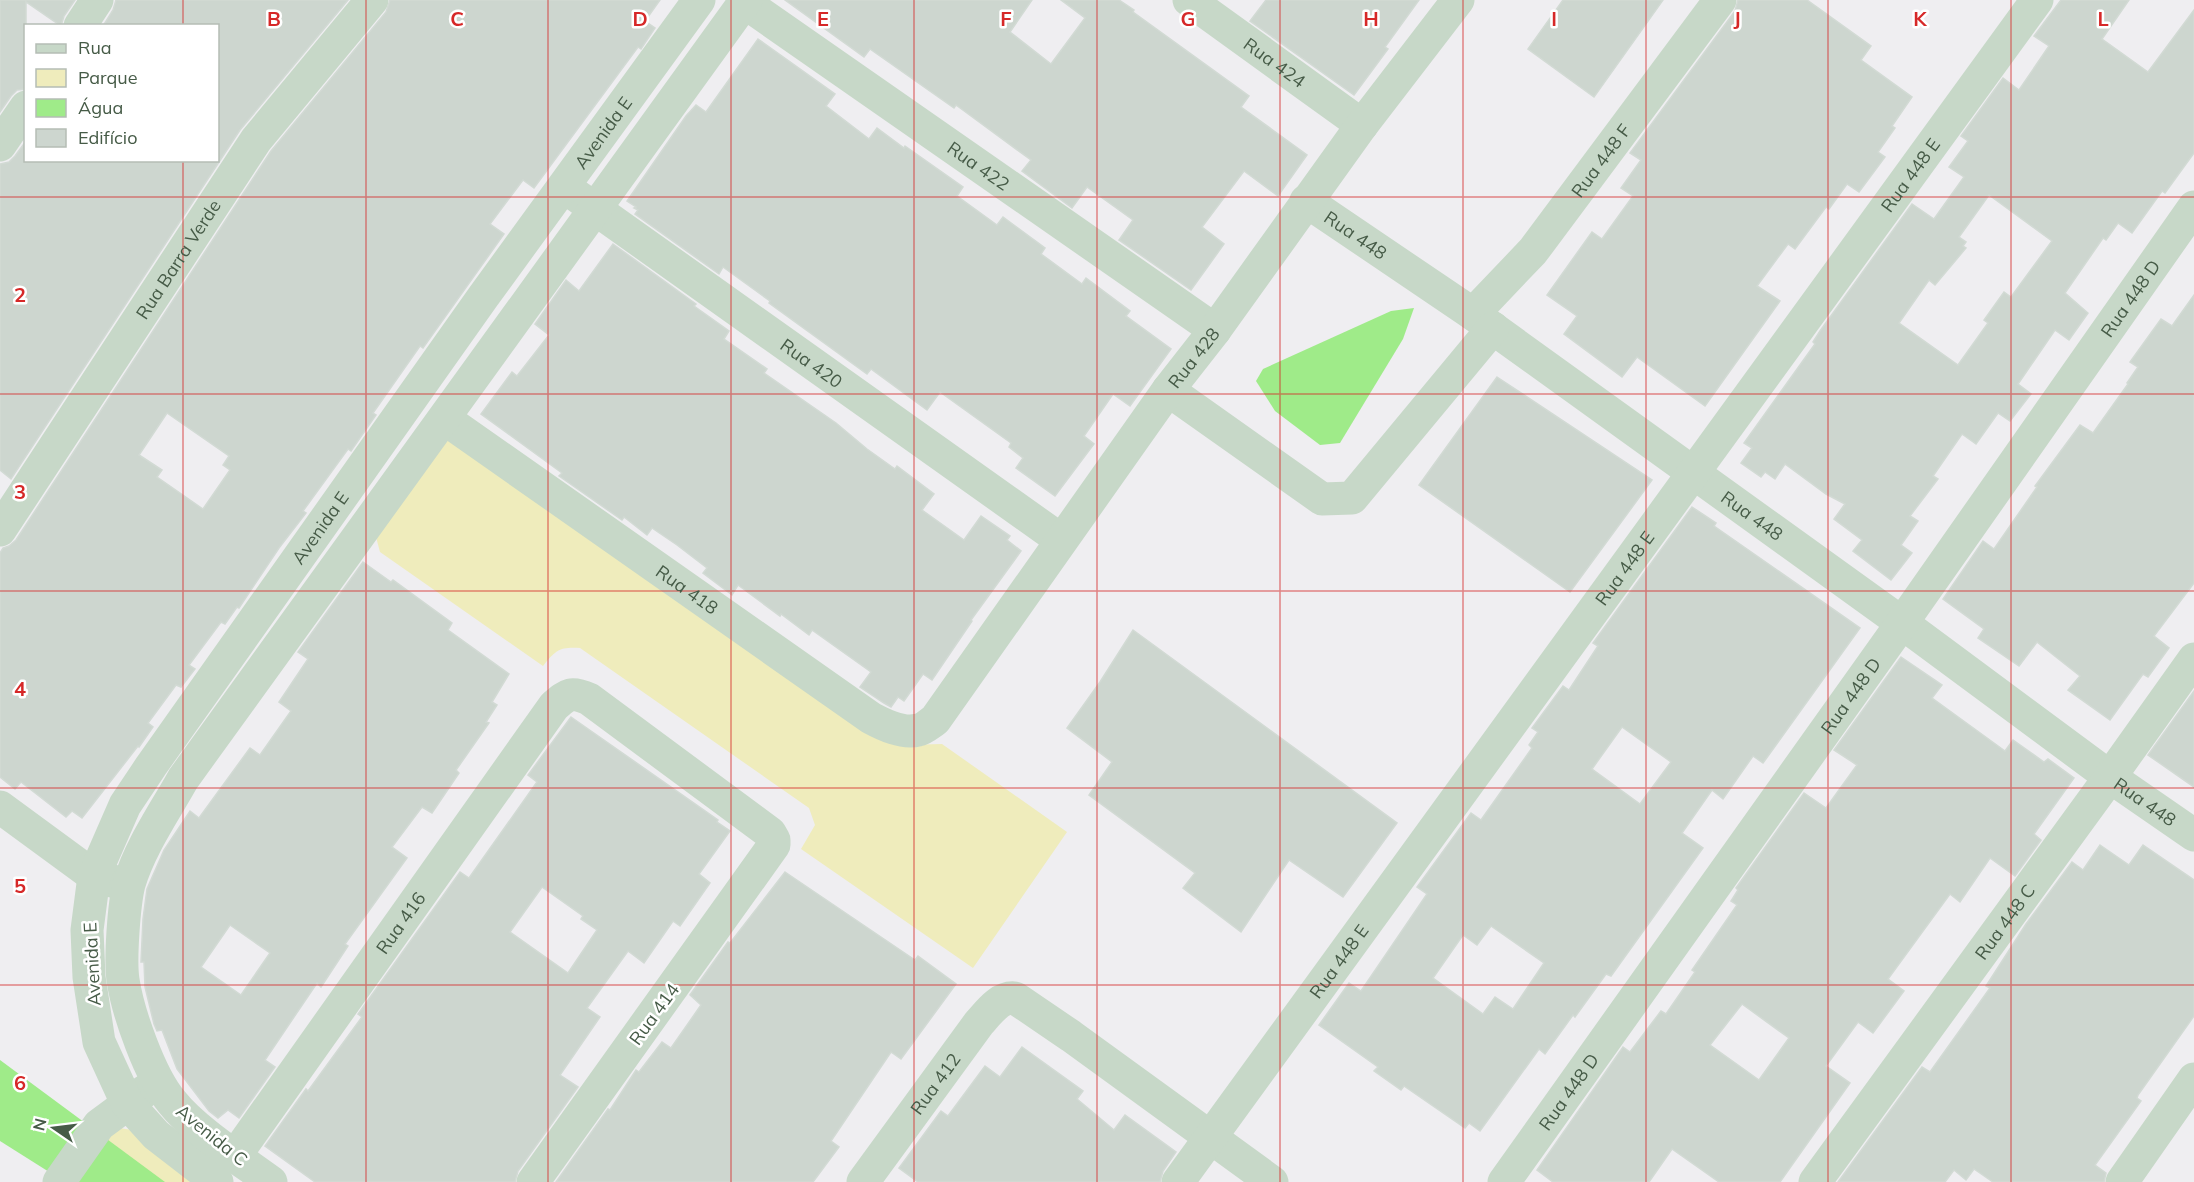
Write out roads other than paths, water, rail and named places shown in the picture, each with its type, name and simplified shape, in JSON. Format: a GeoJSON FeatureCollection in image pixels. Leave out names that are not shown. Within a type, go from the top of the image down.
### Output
{"type":"FeatureCollection","features":[{"type":"Feature","properties":{"kind":"street"},"geometry":{"type":"LineString","coordinates":[[81,24],[97,0]]}},
{"type":"Feature","properties":{"kind":"street","name":"Rua Barra Verde"},"geometry":{"type":"LineString","coordinates":[[0,530],[256,140],[372,0]]}},
{"type":"Feature","properties":{"kind":"street","name":"Avenida E"},"geometry":{"type":"LineString","coordinates":[[126,1103],[99,1042],[89,977],[87,930],[94,876],[125,806],[483,297],[699,0]]}},
{"type":"Feature","properties":{"kind":"street","name":"Rua 424"},"geometry":{"type":"LineString","coordinates":[[1189,0],[1362,125]]}},
{"type":"Feature","properties":{"kind":"street","name":"Rua 428"},"geometry":{"type":"LineString","coordinates":[[935,720],[1168,390],[1215,330],[1362,125],[1458,0]]}},
{"type":"Feature","properties":{"kind":"street","name":"Rua 448 F"},"geometry":{"type":"LineString","coordinates":[[1168,390],[1322,499],[1352,498],[1720,0]]}},
{"type":"Feature","properties":{"kind":"street","name":"Rua 448 E"},"geometry":{"type":"LineString","coordinates":[[1178,1182],[2037,0]]}},
{"type":"Feature","properties":{"kind":"street","name":"Avenida E"},"geometry":{"type":"LineString","coordinates":[[159,1081],[146,1054],[123,979],[124,926],[129,885],[144,846],[183,779],[745,1]]}},
{"type":"Feature","properties":{"kind":"street","name":"Rua 422"},"geometry":{"type":"LineString","coordinates":[[745,1],[1215,330]]}},
{"type":"Feature","properties":{"kind":"street"},"geometry":{"type":"LineString","coordinates":[[0,145],[24,110]]}},
{"type":"Feature","properties":{"kind":"street","name":"Rua 420"},"geometry":{"type":"LineString","coordinates":[[563,186],[1061,540]]}},
{"type":"Feature","properties":{"kind":"street","name":"Rua 448"},"geometry":{"type":"LineString","coordinates":[[1306,201],[1483,321],[1902,623],[2110,777],[2194,835]]}},
{"type":"Feature","properties":{"kind":"street","name":"Rua 448 D"},"geometry":{"type":"LineString","coordinates":[[1512,1179],[2194,207]]}},
{"type":"Feature","properties":{"kind":"street"},"geometry":{"type":"LineString","coordinates":[[483,297],[515,319]]}},
{"type":"Feature","properties":{"kind":"street","name":"Rua 418"},"geometry":{"type":"LineString","coordinates":[[445,419],[871,718],[894,728],[919,730],[935,720]]}},
{"type":"Feature","properties":{"kind":"street","name":"Rua 448 C"},"geometry":{"type":"LineString","coordinates":[[1815,1182],[2194,659]]}},
{"type":"Feature","properties":{"kind":"street","name":"Rua 416"},"geometry":{"type":"LineString","coordinates":[[235,1156],[554,706],[570,694],[589,699],[618,720],[770,833],[774,845]]}},
{"type":"Feature","properties":{"kind":"street"},"geometry":{"type":"LineString","coordinates":[[0,807],[94,876],[129,885]]}},
{"type":"Feature","properties":{"kind":"street","name":"Rua 414"},"geometry":{"type":"LineString","coordinates":[[534,1182],[774,845]]}},
{"type":"Feature","properties":{"kind":"street","name":"Rua 412"},"geometry":{"type":"LineString","coordinates":[[863,1182],[979,1023],[999,1002],[1009,998],[1015,998],[1071,1036],[1210,1136]]}},
{"type":"Feature","properties":{"kind":"street"},"geometry":{"type":"LineString","coordinates":[[2122,1182],[2194,1078]]}},
{"type":"Feature","properties":{"kind":"street"},"geometry":{"type":"LineString","coordinates":[[59,1182],[99,1125],[159,1081]]}},
{"type":"Feature","properties":{"kind":"street","name":"Avenida C"},"geometry":{"type":"LineString","coordinates":[[159,1081],[171,1102],[191,1121],[271,1182]]}},
{"type":"Feature","properties":{"kind":"street","name":"Avenida C"},"geometry":{"type":"LineString","coordinates":[[126,1103],[156,1135],[217,1182]]}},
{"type":"Feature","properties":{"kind":"street"},"geometry":{"type":"LineString","coordinates":[[1210,1136],[1272,1182]]}},
{"type":"Feature","properties":{"kind":"water"},"geometry":{"type":"Polygon","coordinates":[[[1414,308],[1403,339],[1340,443],[1320,445],[1275,411],[1256,381],[1263,369],[1391,311],[1414,308]]]}},
{"type":"Feature","properties":{"kind":"water"},"geometry":{"type":"Polygon","coordinates":[[[0,1060],[165,1182],[65,1182],[0,1141],[0,1060]]]}}]}
